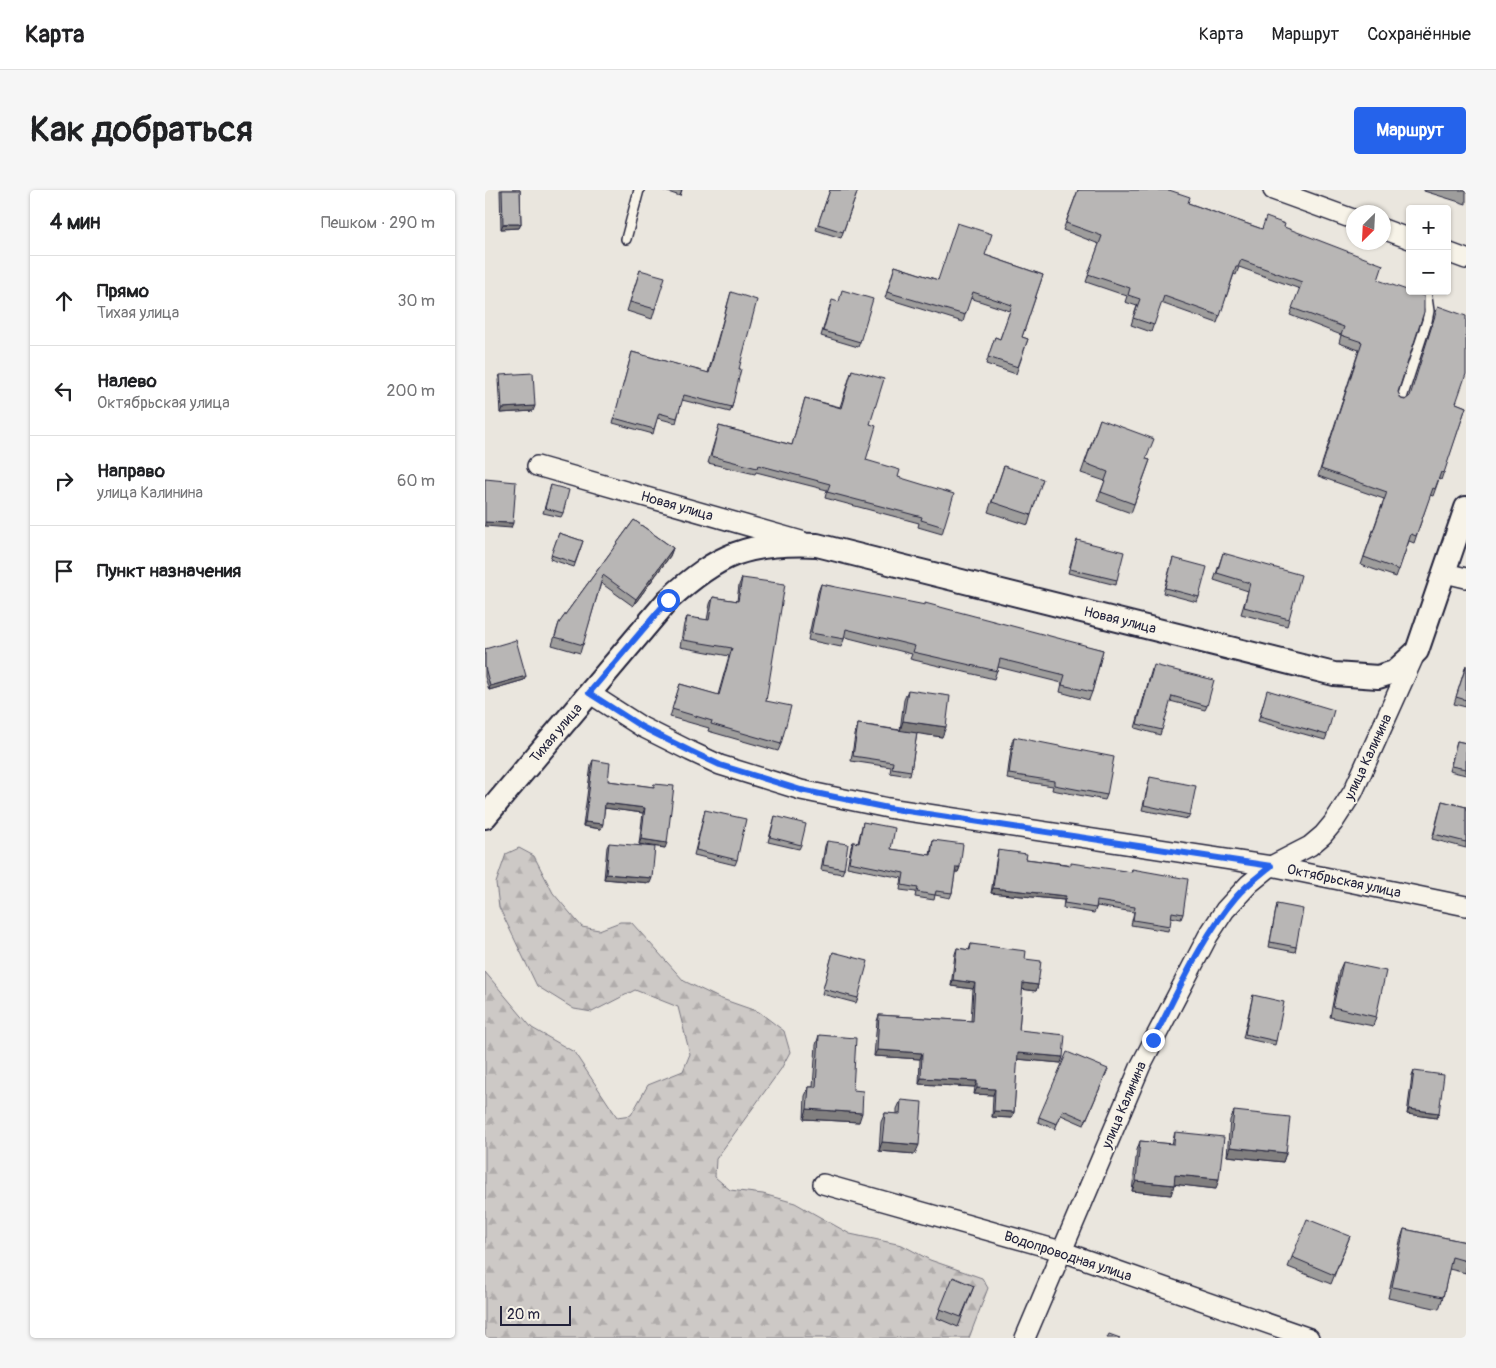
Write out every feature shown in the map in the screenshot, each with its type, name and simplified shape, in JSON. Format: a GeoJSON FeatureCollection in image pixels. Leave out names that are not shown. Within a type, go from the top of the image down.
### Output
{"type":"FeatureCollection","features":[{"type":"Feature","properties":{"kind":"street"},"geometry":{"type":"LineString","coordinates":[[1273,190],[1346,216]]}},
{"type":"Feature","properties":{"kind":"street"},"geometry":{"type":"LineString","coordinates":[[1391,232],[1406,238]]}},
{"type":"Feature","properties":{"kind":"street"},"geometry":{"type":"LineString","coordinates":[[1451,253],[1466,259]]}},
{"type":"Feature","properties":{"kind":"street","name":"Новая улица"},"geometry":{"type":"LineString","coordinates":[[537,466],[817,545],[1340,675],[1370,677],[1386,675],[1407,663],[1417,651]]}},
{"type":"Feature","properties":{"kind":"street","name":"улица Калинина"},"geometry":{"type":"LineString","coordinates":[[1025,1338],[1149,1048],[1204,945],[1225,910],[1238,895],[1271,866],[1310,846],[1323,835],[1344,808],[1417,651],[1455,576],[1466,508]]}},
{"type":"Feature","properties":{"kind":"street","name":"Новая улица"},"geometry":{"type":"LineString","coordinates":[[739,551],[782,543],[817,545]]}},
{"type":"Feature","properties":{"kind":"street","name":"Тихая улица"},"geometry":{"type":"LineString","coordinates":[[485,818],[668,600],[690,580],[715,562],[739,551]]}},
{"type":"Feature","properties":{"kind":"street","name":"Октябрьская улица"},"geometry":{"type":"LineString","coordinates":[[589,693],[642,727],[690,751],[735,770],[801,790],[888,808],[1271,866],[1466,906]]}},
{"type":"Feature","properties":{"kind":"street","name":"Водопроводная улица"},"geometry":{"type":"LineString","coordinates":[[823,1184],[1061,1251],[1309,1338]]}},
{"type":"Feature","properties":{"kind":"lane"},"geometry":{"type":"LineString","coordinates":[[626,239],[639,190]]}},
{"type":"Feature","properties":{"kind":"lane"},"geometry":{"type":"LineString","coordinates":[[1401,401],[1427,322],[1429,310],[1427,295]]}},
{"type":"Feature","properties":{"kind":"green space"},"geometry":{"type":"Polygon","coordinates":[[[519,848],[534,856],[553,893],[582,927],[599,930],[620,922],[631,922],[684,981],[719,998],[759,1012],[784,1031],[790,1052],[781,1069],[716,1159],[715,1177],[730,1190],[763,1194],[795,1203],[850,1234],[902,1245],[930,1260],[982,1278],[988,1288],[969,1338],[485,1338],[485,972],[532,1028],[574,1052],[617,1117],[631,1115],[648,1085],[683,1071],[690,1054],[678,1007],[635,990],[592,1012],[574,1009],[537,986],[499,907],[496,883],[506,854],[519,848]]]}},
{"type":"Feature","properties":{"kind":"building"},"geometry":{"type":"Polygon","coordinates":[[[502,190],[520,190],[521,224],[503,224],[502,190]]]}},
{"type":"Feature","properties":{"kind":"building"},"geometry":{"type":"Polygon","coordinates":[[[830,190],[858,190],[843,232],[818,224],[830,190]]]}},
{"type":"Feature","properties":{"kind":"building"},"geometry":{"type":"Polygon","coordinates":[[[1078,190],[1169,190],[1190,197],[1188,203],[1262,229],[1266,217],[1285,224],[1284,227],[1383,265],[1378,280],[1406,290],[1406,295],[1424,296],[1424,312],[1398,392],[1401,399],[1405,400],[1410,396],[1438,306],[1466,316],[1466,374],[1456,403],[1466,407],[1444,473],[1441,472],[1435,489],[1433,488],[1416,536],[1411,534],[1399,570],[1364,557],[1387,492],[1321,469],[1362,342],[1341,335],[1344,327],[1292,308],[1302,282],[1241,260],[1238,267],[1236,267],[1220,316],[1164,296],[1154,325],[1133,318],[1140,299],[1128,295],[1130,288],[1088,274],[1102,236],[1066,223],[1078,190]]]}},
{"type":"Feature","properties":{"kind":"building"},"geometry":{"type":"Polygon","coordinates":[[[957,223],[992,234],[985,255],[1043,275],[1022,337],[1028,339],[1018,367],[988,357],[995,337],[1000,339],[1012,305],[973,292],[965,315],[887,292],[895,266],[938,280],[957,223]]]}},
{"type":"Feature","properties":{"kind":"building"},"geometry":{"type":"Polygon","coordinates":[[[640,270],[665,277],[655,309],[630,302],[640,270]]]}},
{"type":"Feature","properties":{"kind":"building"},"geometry":{"type":"Polygon","coordinates":[[[842,290],[873,299],[860,342],[823,331],[832,300],[839,302],[842,290]]]}},
{"type":"Feature","properties":{"kind":"building"},"geometry":{"type":"Polygon","coordinates":[[[731,292],[757,300],[739,369],[741,369],[732,407],[684,395],[677,418],[659,413],[654,429],[614,418],[632,352],[709,373],[731,292]]]}},
{"type":"Feature","properties":{"kind":"building"},"geometry":{"type":"Polygon","coordinates":[[[852,370],[884,379],[870,424],[876,426],[866,460],[900,470],[898,477],[954,494],[944,527],[921,520],[922,517],[827,492],[830,484],[758,465],[757,468],[711,456],[719,426],[792,445],[805,398],[841,408],[852,370]]]}},
{"type":"Feature","properties":{"kind":"building"},"geometry":{"type":"Polygon","coordinates":[[[533,373],[535,406],[502,408],[500,375],[533,373]]]}},
{"type":"Feature","properties":{"kind":"building"},"geometry":{"type":"Polygon","coordinates":[[[1100,419],[1154,439],[1146,459],[1150,460],[1134,504],[1101,492],[1108,472],[1085,463],[1100,419]]]}},
{"type":"Feature","properties":{"kind":"building"},"geometry":{"type":"Polygon","coordinates":[[[1004,466],[1043,479],[1031,515],[992,502],[1004,466]]]}},
{"type":"Feature","properties":{"kind":"building"},"geometry":{"type":"Polygon","coordinates":[[[485,479],[516,482],[513,523],[485,522],[485,479]]]}},
{"type":"Feature","properties":{"kind":"building"},"geometry":{"type":"Polygon","coordinates":[[[551,485],[569,490],[563,513],[545,508],[551,485]]]}},
{"type":"Feature","properties":{"kind":"building"},"geometry":{"type":"Polygon","coordinates":[[[634,520],[673,548],[636,599],[603,575],[583,645],[555,637],[559,623],[634,520]]]}},
{"type":"Feature","properties":{"kind":"building"},"geometry":{"type":"Polygon","coordinates":[[[559,533],[583,541],[575,563],[551,555],[559,533]]]}},
{"type":"Feature","properties":{"kind":"building"},"geometry":{"type":"Polygon","coordinates":[[[1077,540],[1124,552],[1117,580],[1070,569],[1077,540]]]}},
{"type":"Feature","properties":{"kind":"building"},"geometry":{"type":"Polygon","coordinates":[[[1223,553],[1301,575],[1289,619],[1244,607],[1250,583],[1217,573],[1223,553]]]}},
{"type":"Feature","properties":{"kind":"building"},"geometry":{"type":"Polygon","coordinates":[[[1173,558],[1207,567],[1199,597],[1165,588],[1173,558]]]}},
{"type":"Feature","properties":{"kind":"building"},"geometry":{"type":"Polygon","coordinates":[[[742,578],[785,584],[766,701],[791,706],[781,744],[711,724],[712,721],[672,709],[680,684],[719,695],[732,648],[683,640],[687,617],[709,620],[713,597],[738,601],[742,578]]]}},
{"type":"Feature","properties":{"kind":"building"},"geometry":{"type":"Polygon","coordinates":[[[821,584],[925,605],[925,603],[1103,650],[1092,692],[1062,685],[1065,675],[1000,659],[997,671],[913,652],[915,646],[846,629],[844,639],[811,633],[821,584]]]}},
{"type":"Feature","properties":{"kind":"building"},"geometry":{"type":"Polygon","coordinates":[[[516,640],[526,676],[490,686],[485,667],[485,649],[516,640]]]}},
{"type":"Feature","properties":{"kind":"building"},"geometry":{"type":"Polygon","coordinates":[[[1154,665],[1214,680],[1207,706],[1172,696],[1162,730],[1137,724],[1154,665]]]}},
{"type":"Feature","properties":{"kind":"building"},"geometry":{"type":"Polygon","coordinates":[[[1466,666],[1466,700],[1456,697],[1466,666]]]}},
{"type":"Feature","properties":{"kind":"building"},"geometry":{"type":"Polygon","coordinates":[[[908,690],[950,696],[946,727],[903,721],[908,690]]]}},
{"type":"Feature","properties":{"kind":"building"},"geometry":{"type":"Polygon","coordinates":[[[1267,690],[1334,710],[1327,735],[1260,716],[1267,690]]]}},
{"type":"Feature","properties":{"kind":"building"},"geometry":{"type":"Polygon","coordinates":[[[858,724],[917,733],[911,771],[892,768],[893,762],[853,756],[858,724]]]}},
{"type":"Feature","properties":{"kind":"building"},"geometry":{"type":"Polygon","coordinates":[[[1014,737],[1114,757],[1107,795],[1054,785],[1054,781],[1009,774],[1014,737]]]}},
{"type":"Feature","properties":{"kind":"building"},"geometry":{"type":"Polygon","coordinates":[[[1457,741],[1466,743],[1466,769],[1451,766],[1457,741]]]}},
{"type":"Feature","properties":{"kind":"building"},"geometry":{"type":"Polygon","coordinates":[[[593,760],[610,763],[608,781],[654,787],[654,784],[674,786],[667,843],[641,839],[645,808],[605,803],[603,824],[585,822],[593,760]]]}},
{"type":"Feature","properties":{"kind":"building"},"geometry":{"type":"Polygon","coordinates":[[[1150,777],[1196,786],[1190,815],[1144,805],[1150,777]]]}},
{"type":"Feature","properties":{"kind":"building"},"geometry":{"type":"Polygon","coordinates":[[[1442,801],[1466,807],[1466,842],[1434,834],[1442,801]]]}},
{"type":"Feature","properties":{"kind":"building"},"geometry":{"type":"Polygon","coordinates":[[[705,810],[746,819],[737,860],[696,850],[705,810]]]}},
{"type":"Feature","properties":{"kind":"building"},"geometry":{"type":"Polygon","coordinates":[[[775,816],[806,824],[801,845],[770,837],[775,816]]]}},
{"type":"Feature","properties":{"kind":"building"},"geometry":{"type":"Polygon","coordinates":[[[863,822],[895,828],[891,849],[931,855],[933,840],[963,844],[960,867],[956,867],[952,893],[936,891],[935,895],[917,892],[918,888],[902,885],[904,873],[849,862],[853,842],[859,843],[863,822]]]}},
{"type":"Feature","properties":{"kind":"building"},"geometry":{"type":"Polygon","coordinates":[[[827,841],[848,844],[844,869],[823,865],[827,841]]]}},
{"type":"Feature","properties":{"kind":"building"},"geometry":{"type":"Polygon","coordinates":[[[609,843],[655,847],[652,878],[606,874],[609,843]]]}},
{"type":"Feature","properties":{"kind":"building"},"geometry":{"type":"Polygon","coordinates":[[[998,850],[1027,854],[1026,859],[1071,865],[1071,863],[1132,872],[1132,869],[1188,879],[1183,914],[1172,912],[1170,926],[1133,920],[1135,907],[1097,901],[1096,908],[1064,903],[1066,896],[993,888],[998,850]]]}},
{"type":"Feature","properties":{"kind":"building"},"geometry":{"type":"Polygon","coordinates":[[[1277,904],[1303,909],[1296,947],[1270,942],[1277,904]]]}},
{"type":"Feature","properties":{"kind":"building"},"geometry":{"type":"Polygon","coordinates":[[[971,944],[1026,951],[1025,959],[1041,961],[1038,985],[1023,983],[1019,1030],[1065,1035],[1063,1057],[1018,1053],[1014,1112],[994,1111],[995,1089],[977,1088],[977,1081],[921,1078],[922,1053],[877,1050],[879,1015],[973,1021],[975,983],[953,980],[957,948],[970,950],[971,944]]]}},
{"type":"Feature","properties":{"kind":"building"},"geometry":{"type":"Polygon","coordinates":[[[833,952],[868,961],[858,998],[823,989],[833,952]]]}},
{"type":"Feature","properties":{"kind":"building"},"geometry":{"type":"Polygon","coordinates":[[[1343,962],[1386,971],[1376,1017],[1333,1007],[1343,962]]]}},
{"type":"Feature","properties":{"kind":"building"},"geometry":{"type":"Polygon","coordinates":[[[1253,995],[1284,1002],[1276,1041],[1245,1034],[1253,995]]]}},
{"type":"Feature","properties":{"kind":"building"},"geometry":{"type":"Polygon","coordinates":[[[819,1035],[856,1038],[853,1090],[863,1091],[862,1113],[807,1109],[809,1087],[816,1087],[819,1035]]]}},
{"type":"Feature","properties":{"kind":"building"},"geometry":{"type":"Polygon","coordinates":[[[1067,1052],[1108,1069],[1086,1120],[1063,1110],[1057,1124],[1039,1117],[1067,1052]]]}},
{"type":"Feature","properties":{"kind":"building"},"geometry":{"type":"Polygon","coordinates":[[[1414,1071],[1444,1075],[1439,1113],[1409,1109],[1414,1071]]]}},
{"type":"Feature","properties":{"kind":"building"},"geometry":{"type":"Polygon","coordinates":[[[901,1100],[922,1102],[919,1145],[882,1142],[885,1113],[900,1114],[901,1100]]]}},
{"type":"Feature","properties":{"kind":"building"},"geometry":{"type":"Polygon","coordinates":[[[1234,1111],[1290,1117],[1286,1153],[1230,1147],[1234,1111]]]}},
{"type":"Feature","properties":{"kind":"building"},"geometry":{"type":"Polygon","coordinates":[[[1175,1132],[1224,1137],[1219,1179],[1175,1175],[1174,1185],[1136,1181],[1140,1141],[1174,1144],[1175,1132]]]}},
{"type":"Feature","properties":{"kind":"building"},"geometry":{"type":"Polygon","coordinates":[[[1307,1219],[1350,1236],[1334,1275],[1292,1257],[1307,1219]]]}},
{"type":"Feature","properties":{"kind":"building"},"geometry":{"type":"Polygon","coordinates":[[[1404,1229],[1466,1242],[1466,1261],[1452,1257],[1443,1297],[1392,1287],[1404,1229]]]}},
{"type":"Feature","properties":{"kind":"building"},"geometry":{"type":"Polygon","coordinates":[[[953,1277],[974,1286],[961,1317],[940,1309],[953,1277]]]}},
{"type":"Feature","properties":{"kind":"building"},"geometry":{"type":"Polygon","coordinates":[[[1109,1334],[1120,1338],[1107,1338],[1109,1334]]]}},
{"type":"Feature","properties":{"kind":"route"},"geometry":{"type":"LineString","coordinates":[[668,600],[589,693],[642,727],[720,765],[801,790],[888,808],[1271,866],[1249,884],[1225,910],[1153,1040]]}}]}
